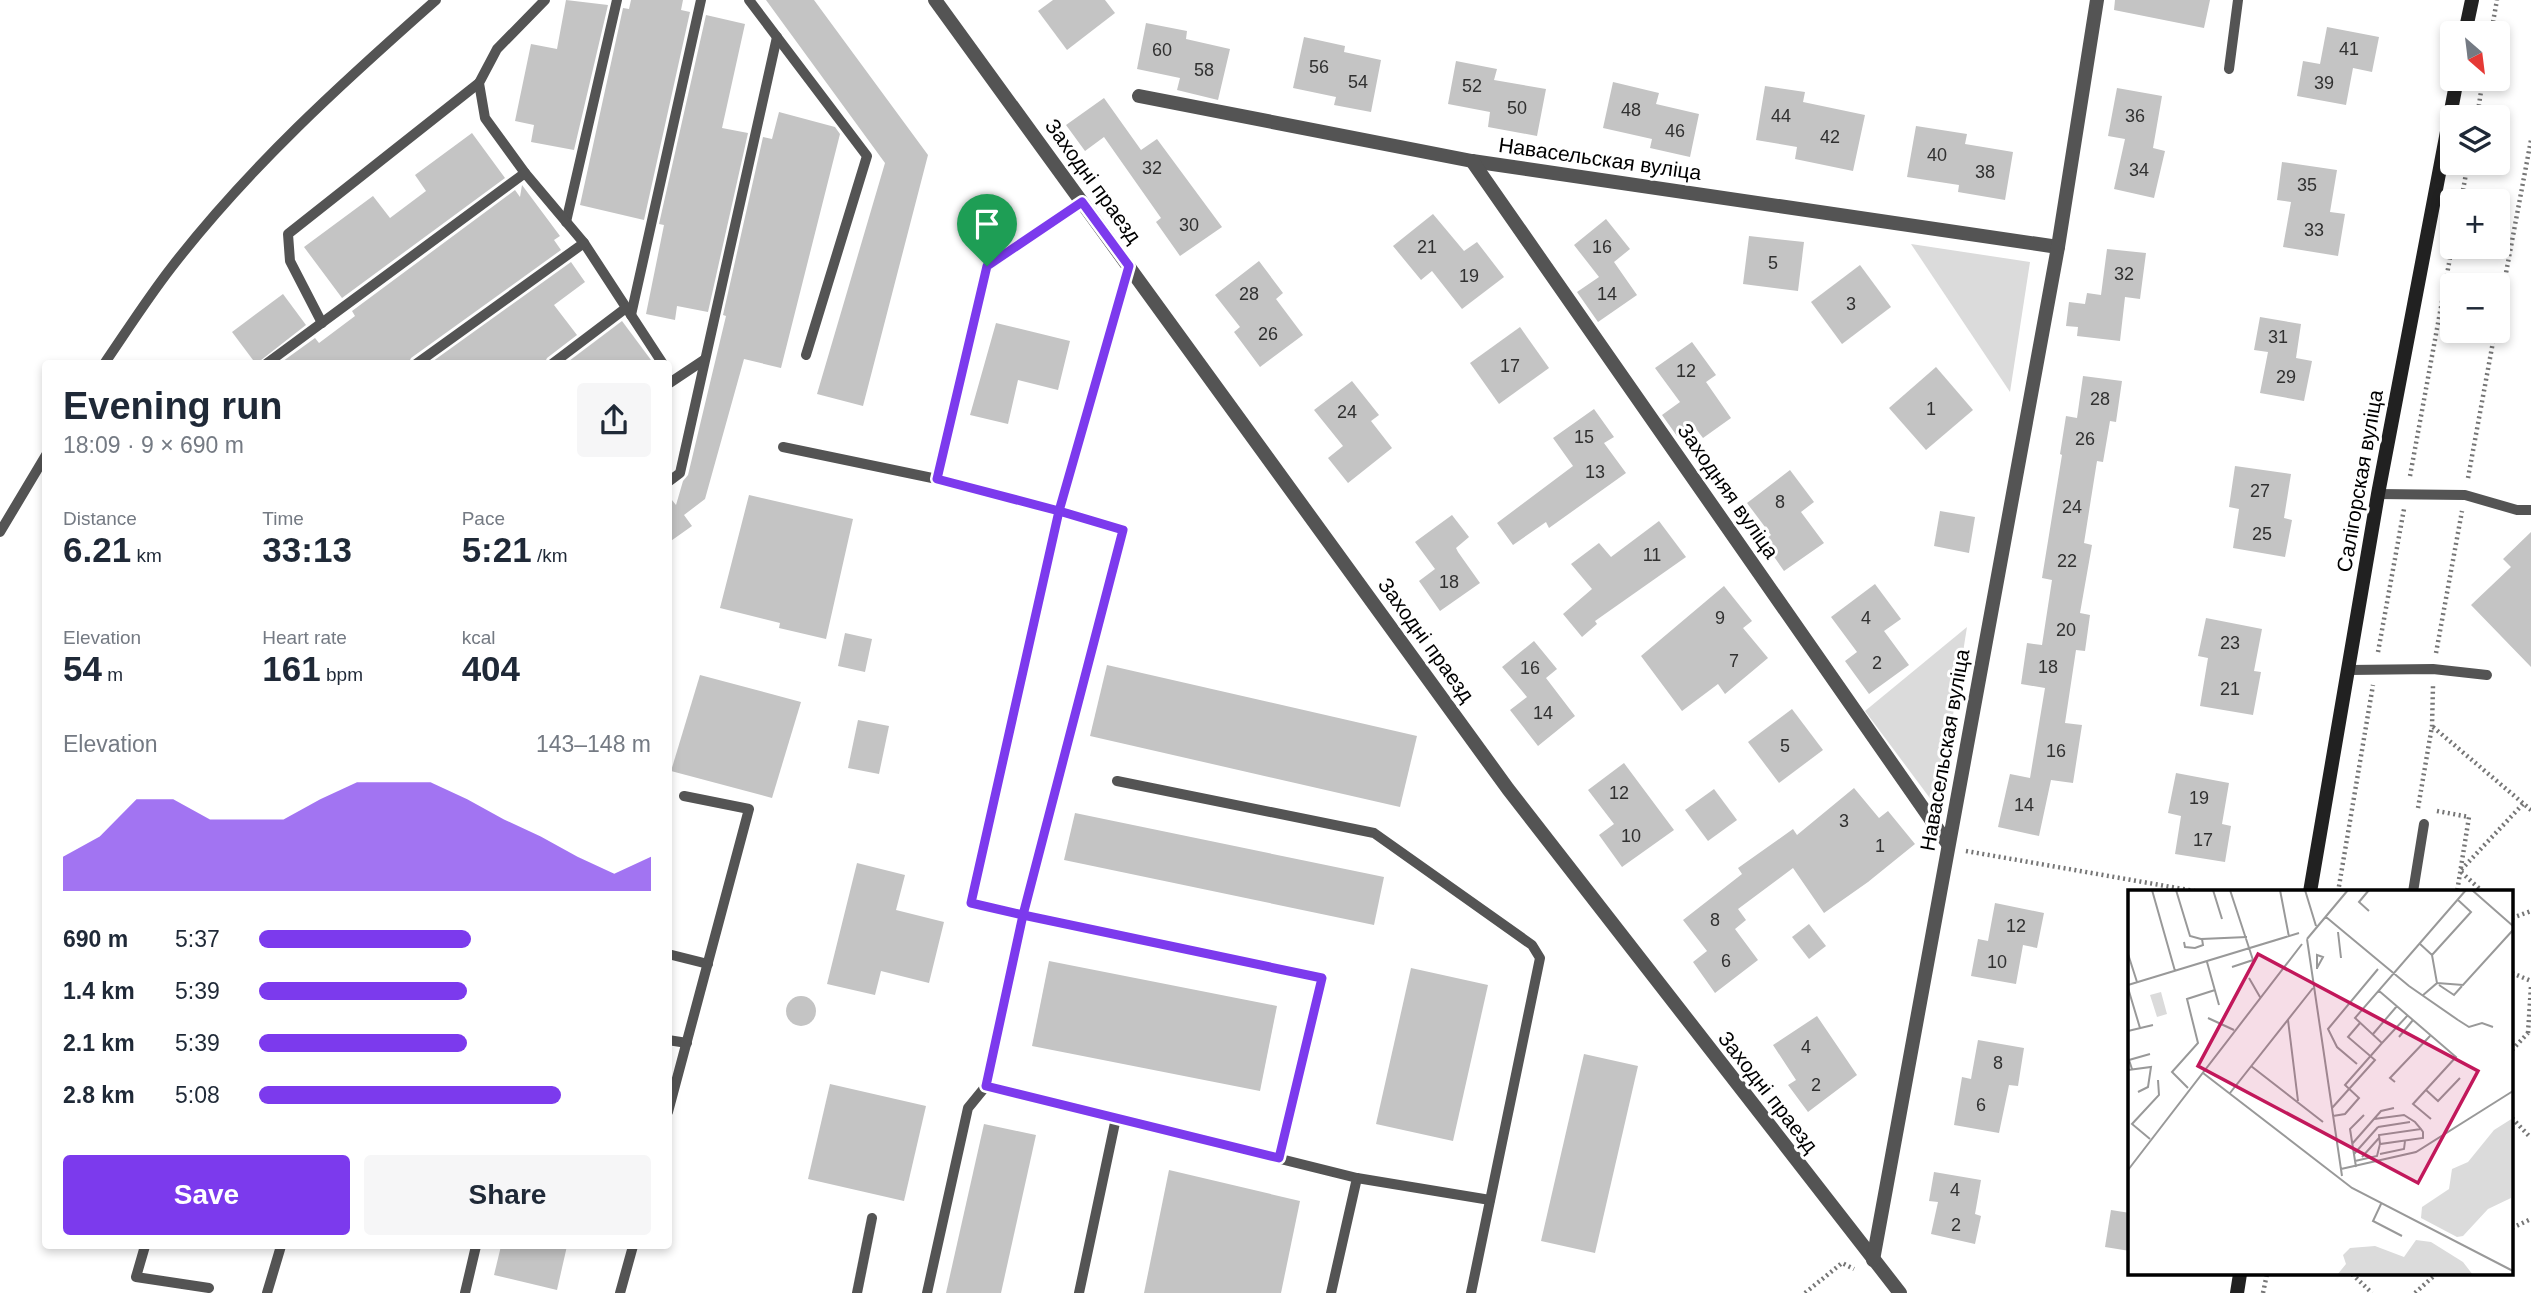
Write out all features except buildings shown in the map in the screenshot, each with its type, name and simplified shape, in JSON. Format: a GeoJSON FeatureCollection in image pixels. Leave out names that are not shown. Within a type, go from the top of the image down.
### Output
{"type":"FeatureCollection","features":[{"type":"Feature","properties":{"kind":"main road"},"geometry":{"type":"LineString","coordinates":[[2468,21],[2472,0]]}},
{"type":"Feature","properties":{"kind":"main road","name":"Салігорская вуліца"},"geometry":{"type":"LineString","coordinates":[[2310,890],[2378,494],[2455,91]]}},
{"type":"Feature","properties":{"kind":"street","name":"Заходні праезд"},"geometry":{"type":"LineString","coordinates":[[935,0],[1508,789],[1900,1293]]}},
{"type":"Feature","properties":{"kind":"street","name":"Навасельская вуліца"},"geometry":{"type":"LineString","coordinates":[[1873,1260],[2059,247],[2097,0]]}},
{"type":"Feature","properties":{"kind":"street","name":"Навасельская вуліца"},"geometry":{"type":"LineString","coordinates":[[1139,96],[1472,161],[2059,247]]}},
{"type":"Feature","properties":{"kind":"street","name":"Заходняя вуліца"},"geometry":{"type":"LineString","coordinates":[[1472,161],[1948,846]]}},
{"type":"Feature","properties":{"kind":"lane"},"geometry":{"type":"LineString","coordinates":[[107,360],[170,268],[251,174],[341,84],[436,0]]}},
{"type":"Feature","properties":{"kind":"lane"},"geometry":{"type":"LineString","coordinates":[[322,323],[290,261],[288,234],[479,83],[496,49],[545,0]]}},
{"type":"Feature","properties":{"kind":"lane"},"geometry":{"type":"LineString","coordinates":[[566,222],[617,0]]}},
{"type":"Feature","properties":{"kind":"lane"},"geometry":{"type":"LineString","coordinates":[[558,360],[628,312],[701,0]]}},
{"type":"Feature","properties":{"kind":"lane"},"geometry":{"type":"LineString","coordinates":[[749,0],[867,156],[806,355]]}},
{"type":"Feature","properties":{"kind":"lane"},"geometry":{"type":"LineString","coordinates":[[2229,69],[2238,0]]}},
{"type":"Feature","properties":{"kind":"lane"},"geometry":{"type":"LineString","coordinates":[[672,479],[680,473],[778,37]]}},
{"type":"Feature","properties":{"kind":"lane"},"geometry":{"type":"LineString","coordinates":[[479,83],[485,118],[525,173],[584,243],[660,360]]}},
{"type":"Feature","properties":{"kind":"lane"},"geometry":{"type":"LineString","coordinates":[[271,360],[525,173]]}},
{"type":"Feature","properties":{"kind":"lane"},"geometry":{"type":"LineString","coordinates":[[937,479],[987,266],[1082,202]]}},
{"type":"Feature","properties":{"kind":"lane"},"geometry":{"type":"LineString","coordinates":[[422,360],[584,243]]}},
{"type":"Feature","properties":{"kind":"lane"},"geometry":{"type":"LineString","coordinates":[[1129,266],[1059,511],[971,903],[1322,978],[1279,1158]]}},
{"type":"Feature","properties":{"kind":"lane"},"geometry":{"type":"LineString","coordinates":[[672,378],[704,360]]}},
{"type":"Feature","properties":{"kind":"lane"},"geometry":{"type":"LineString","coordinates":[[783,447],[937,479],[1123,530],[1023,915],[986,1086],[968,1108],[927,1293]]}},
{"type":"Feature","properties":{"kind":"lane"},"geometry":{"type":"LineString","coordinates":[[0,533],[42,462]]}},
{"type":"Feature","properties":{"kind":"lane"},"geometry":{"type":"LineString","coordinates":[[2378,494],[2465,495],[2517,510],[2531,510]]}},
{"type":"Feature","properties":{"kind":"lane"},"geometry":{"type":"LineString","coordinates":[[2349,670],[2433,668],[2487,675]]}},
{"type":"Feature","properties":{"kind":"lane"},"geometry":{"type":"LineString","coordinates":[[1117,781],[1374,833],[1532,946],[1540,958],[1471,1293]]}},
{"type":"Feature","properties":{"kind":"lane"},"geometry":{"type":"LineString","coordinates":[[672,1098],[749,809],[684,796]]}},
{"type":"Feature","properties":{"kind":"lane"},"geometry":{"type":"LineString","coordinates":[[2413,890],[2424,824]]}},
{"type":"Feature","properties":{"kind":"lane"},"geometry":{"type":"LineString","coordinates":[[672,955],[708,964]]}},
{"type":"Feature","properties":{"kind":"lane"},"geometry":{"type":"LineString","coordinates":[[672,1041],[687,1044]]}},
{"type":"Feature","properties":{"kind":"lane"},"geometry":{"type":"LineString","coordinates":[[986,1086],[1357,1178],[1490,1200]]}},
{"type":"Feature","properties":{"kind":"lane"},"geometry":{"type":"LineString","coordinates":[[1079,1293],[1116,1118]]}},
{"type":"Feature","properties":{"kind":"lane"},"geometry":{"type":"LineString","coordinates":[[1331,1293],[1357,1178]]}},
{"type":"Feature","properties":{"kind":"lane"},"geometry":{"type":"LineString","coordinates":[[857,1293],[872,1219]]}},
{"type":"Feature","properties":{"kind":"lane"},"geometry":{"type":"LineString","coordinates":[[144,1249],[136,1277],[209,1289]]}},
{"type":"Feature","properties":{"kind":"lane"},"geometry":{"type":"LineString","coordinates":[[267,1293],[280,1249]]}},
{"type":"Feature","properties":{"kind":"lane"},"geometry":{"type":"LineString","coordinates":[[465,1293],[475,1249]]}},
{"type":"Feature","properties":{"kind":"lane"},"geometry":{"type":"LineString","coordinates":[[620,1293],[632,1249]]}},
{"type":"Feature","properties":{"kind":"path"},"geometry":{"type":"LineString","coordinates":[[2493,21],[2497,0]]}},
{"type":"Feature","properties":{"kind":"path"},"geometry":{"type":"LineString","coordinates":[[2506,273],[2531,140]]}},
{"type":"Feature","properties":{"kind":"path"},"geometry":{"type":"LineString","coordinates":[[2337,890],[2450,259]]}},
{"type":"Feature","properties":{"kind":"path"},"geometry":{"type":"LineString","coordinates":[[2457,890],[2469,817],[2417,808],[2432,726],[2433,668],[2494,343]]}},
{"type":"Feature","properties":{"kind":"path"},"geometry":{"type":"LineString","coordinates":[[2432,726],[2531,810]]}},
{"type":"Feature","properties":{"kind":"path"},"geometry":{"type":"LineString","coordinates":[[2460,870],[2524,803]]}},
{"type":"Feature","properties":{"kind":"path"},"geometry":{"type":"LineString","coordinates":[[1948,846],[2189,890]]}},
{"type":"Feature","properties":{"kind":"path"},"geometry":{"type":"LineString","coordinates":[[2460,870],[2481,890]]}},
{"type":"Feature","properties":{"kind":"path"},"geometry":{"type":"LineString","coordinates":[[2514,917],[2531,911]]}},
{"type":"Feature","properties":{"kind":"path"},"geometry":{"type":"LineString","coordinates":[[2514,974],[2531,983],[2530,1032],[2514,1048]]}},
{"type":"Feature","properties":{"kind":"path"},"geometry":{"type":"LineString","coordinates":[[2514,1120],[2531,1138]]}},
{"type":"Feature","properties":{"kind":"path"},"geometry":{"type":"LineString","coordinates":[[2514,1227],[2531,1219]]}},
{"type":"Feature","properties":{"kind":"path"},"geometry":{"type":"LineString","coordinates":[[1805,1293],[1842,1264],[1858,1271]]}},
{"type":"Feature","properties":{"kind":"path"},"geometry":{"type":"LineString","coordinates":[[2355,1276],[2372,1293]]}},
{"type":"Feature","properties":{"kind":"path"},"geometry":{"type":"LineString","coordinates":[[2415,1293],[2434,1276]]}},
{"type":"Feature","properties":{"kind":"shaded area"},"geometry":{"type":"Polygon","coordinates":[[[1911,244],[2030,262],[2010,392],[1911,244]]]}},
{"type":"Feature","properties":{"kind":"shaded area"},"geometry":{"type":"Polygon","coordinates":[[[1967,627],[1938,809],[1865,711],[1967,627]]]}},
{"type":"Feature","properties":{"kind":"route"},"geometry":{"type":"LineString","coordinates":[[987,266],[937,479],[1059,511],[971,903],[1023,915],[986,1086],[1279,1158],[1322,978],[1023,915],[1123,530],[1059,511],[1129,266],[1082,202],[987,266]]}}]}
